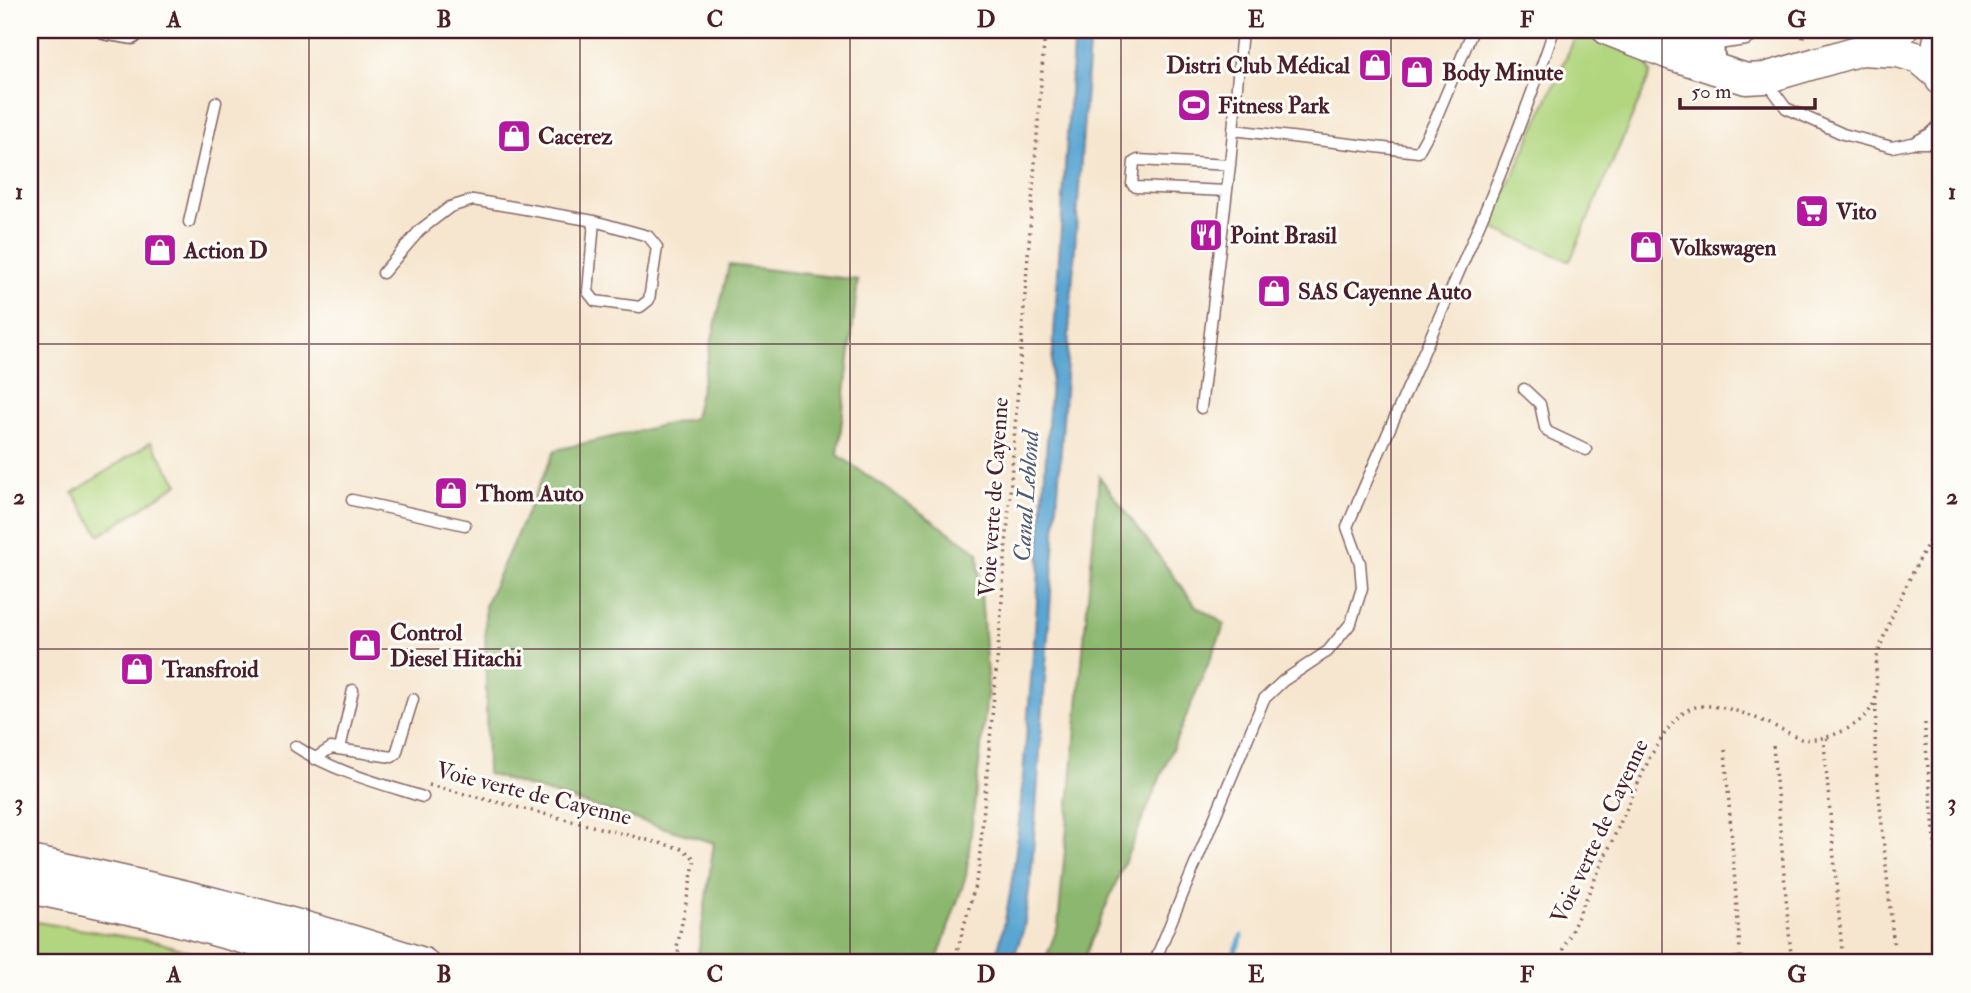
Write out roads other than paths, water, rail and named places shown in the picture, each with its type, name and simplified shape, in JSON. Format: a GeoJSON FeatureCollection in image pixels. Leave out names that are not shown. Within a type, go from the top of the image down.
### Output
{"type":"FeatureCollection","features":[{"type":"Feature","properties":{"kind":"main road"},"geometry":{"type":"LineString","coordinates":[[1608,30],[1705,44],[1746,79],[1765,78],[1860,50],[1902,30]]}},
{"type":"Feature","properties":{"kind":"main road"},"geometry":{"type":"LineString","coordinates":[[1941,31],[1938,43],[1941,78]]}},
{"type":"Feature","properties":{"kind":"main road"},"geometry":{"type":"LineString","coordinates":[[1860,50],[1898,52],[1919,58],[1941,78]]}},
{"type":"Feature","properties":{"kind":"main road"},"geometry":{"type":"LineString","coordinates":[[30,861],[257,914],[423,963]]}},
{"type":"Feature","properties":{"kind":"main road"},"geometry":{"type":"LineString","coordinates":[[30,888],[161,916],[334,963]]}},
{"type":"Feature","properties":{"kind":"street"},"geometry":{"type":"LineString","coordinates":[[107,30],[132,34]]}},
{"type":"Feature","properties":{"kind":"lane"},"geometry":{"type":"LineString","coordinates":[[1201,408],[1230,165],[1242,30]]}},
{"type":"Feature","properties":{"kind":"lane"},"geometry":{"type":"LineString","coordinates":[[1233,130],[1418,152],[1434,123],[1473,30]]}},
{"type":"Feature","properties":{"kind":"lane"},"geometry":{"type":"LineString","coordinates":[[1154,963],[1264,699],[1283,681],[1328,652],[1351,623],[1362,588],[1360,563],[1347,527],[1494,185],[1554,30]]}},
{"type":"Feature","properties":{"kind":"lane"},"geometry":{"type":"LineString","coordinates":[[1653,30],[1705,44],[1746,40],[1765,30]]}},
{"type":"Feature","properties":{"kind":"lane"},"geometry":{"type":"LineString","coordinates":[[1765,78],[1786,108],[1843,135],[1892,147],[1912,143],[1941,143]]}},
{"type":"Feature","properties":{"kind":"lane"},"geometry":{"type":"LineString","coordinates":[[189,222],[215,102]]}},
{"type":"Feature","properties":{"kind":"lane"},"geometry":{"type":"LineString","coordinates":[[1912,143],[1931,133],[1941,123]]}},
{"type":"Feature","properties":{"kind":"lane"},"geometry":{"type":"LineString","coordinates":[[1227,191],[1136,187],[1132,184],[1134,162],[1138,160],[1230,165]]}},
{"type":"Feature","properties":{"kind":"lane"},"geometry":{"type":"LineString","coordinates":[[383,273],[420,230],[450,207],[473,200],[594,221],[648,236],[657,247],[649,300],[640,307],[595,302],[588,292],[594,221]]}},
{"type":"Feature","properties":{"kind":"lane"},"geometry":{"type":"LineString","coordinates":[[1524,389],[1540,404],[1545,428],[1586,450]]}},
{"type":"Feature","properties":{"kind":"lane"},"geometry":{"type":"LineString","coordinates":[[352,499],[465,525]]}},
{"type":"Feature","properties":{"kind":"lane"},"geometry":{"type":"LineString","coordinates":[[340,749],[353,690]]}},
{"type":"Feature","properties":{"kind":"lane"},"geometry":{"type":"LineString","coordinates":[[314,758],[331,748],[392,757],[397,754],[413,699]]}},
{"type":"Feature","properties":{"kind":"lane"},"geometry":{"type":"LineString","coordinates":[[295,746],[339,770],[424,797]]}},
{"type":"Feature","properties":{"kind":"water"},"geometry":{"type":"Polygon","coordinates":[[[1074,30],[1090,30],[1032,867],[1024,928],[1012,963],[994,963],[1007,911],[1021,805],[1074,30]]]}},
{"type":"Feature","properties":{"kind":"waterway"},"geometry":{"type":"LineString","coordinates":[[1230,963],[1242,936]]}},
{"type":"Feature","properties":{"kind":"place","name":"Distri Club Médical"},"geometry":{"type":"Point","coordinates":[1375,65]}},
{"type":"Feature","properties":{"kind":"place","name":"Body Minute"},"geometry":{"type":"Point","coordinates":[1417,72]}},
{"type":"Feature","properties":{"kind":"place","name":"Fitness Park"},"geometry":{"type":"Point","coordinates":[1194,105]}},
{"type":"Feature","properties":{"kind":"place","name":"Cacerez"},"geometry":{"type":"Point","coordinates":[514,136]}},
{"type":"Feature","properties":{"kind":"place","name":"Vito"},"geometry":{"type":"Point","coordinates":[1812,211]}},
{"type":"Feature","properties":{"kind":"place","name":"Point Brasil"},"geometry":{"type":"Point","coordinates":[1206,235]}},
{"type":"Feature","properties":{"kind":"place","name":"Volkswagen"},"geometry":{"type":"Point","coordinates":[1646,247]}},
{"type":"Feature","properties":{"kind":"place","name":"Action D"},"geometry":{"type":"Point","coordinates":[160,250]}},
{"type":"Feature","properties":{"kind":"place","name":"SAS Cayenne Auto"},"geometry":{"type":"Point","coordinates":[1274,291]}},
{"type":"Feature","properties":{"kind":"place","name":"Thom Auto"},"geometry":{"type":"Point","coordinates":[451,493]}},
{"type":"Feature","properties":{"kind":"place","name":"Control Diesel Hitachi"},"geometry":{"type":"Point","coordinates":[365,645]}},
{"type":"Feature","properties":{"kind":"place","name":"Transfroid"},"geometry":{"type":"Point","coordinates":[137,669]}},
{"type":"Feature","properties":{"kind":"water label","name":"Canal Leblond"},"geometry":{"type":"Point","coordinates":[1026,496]}}]}
